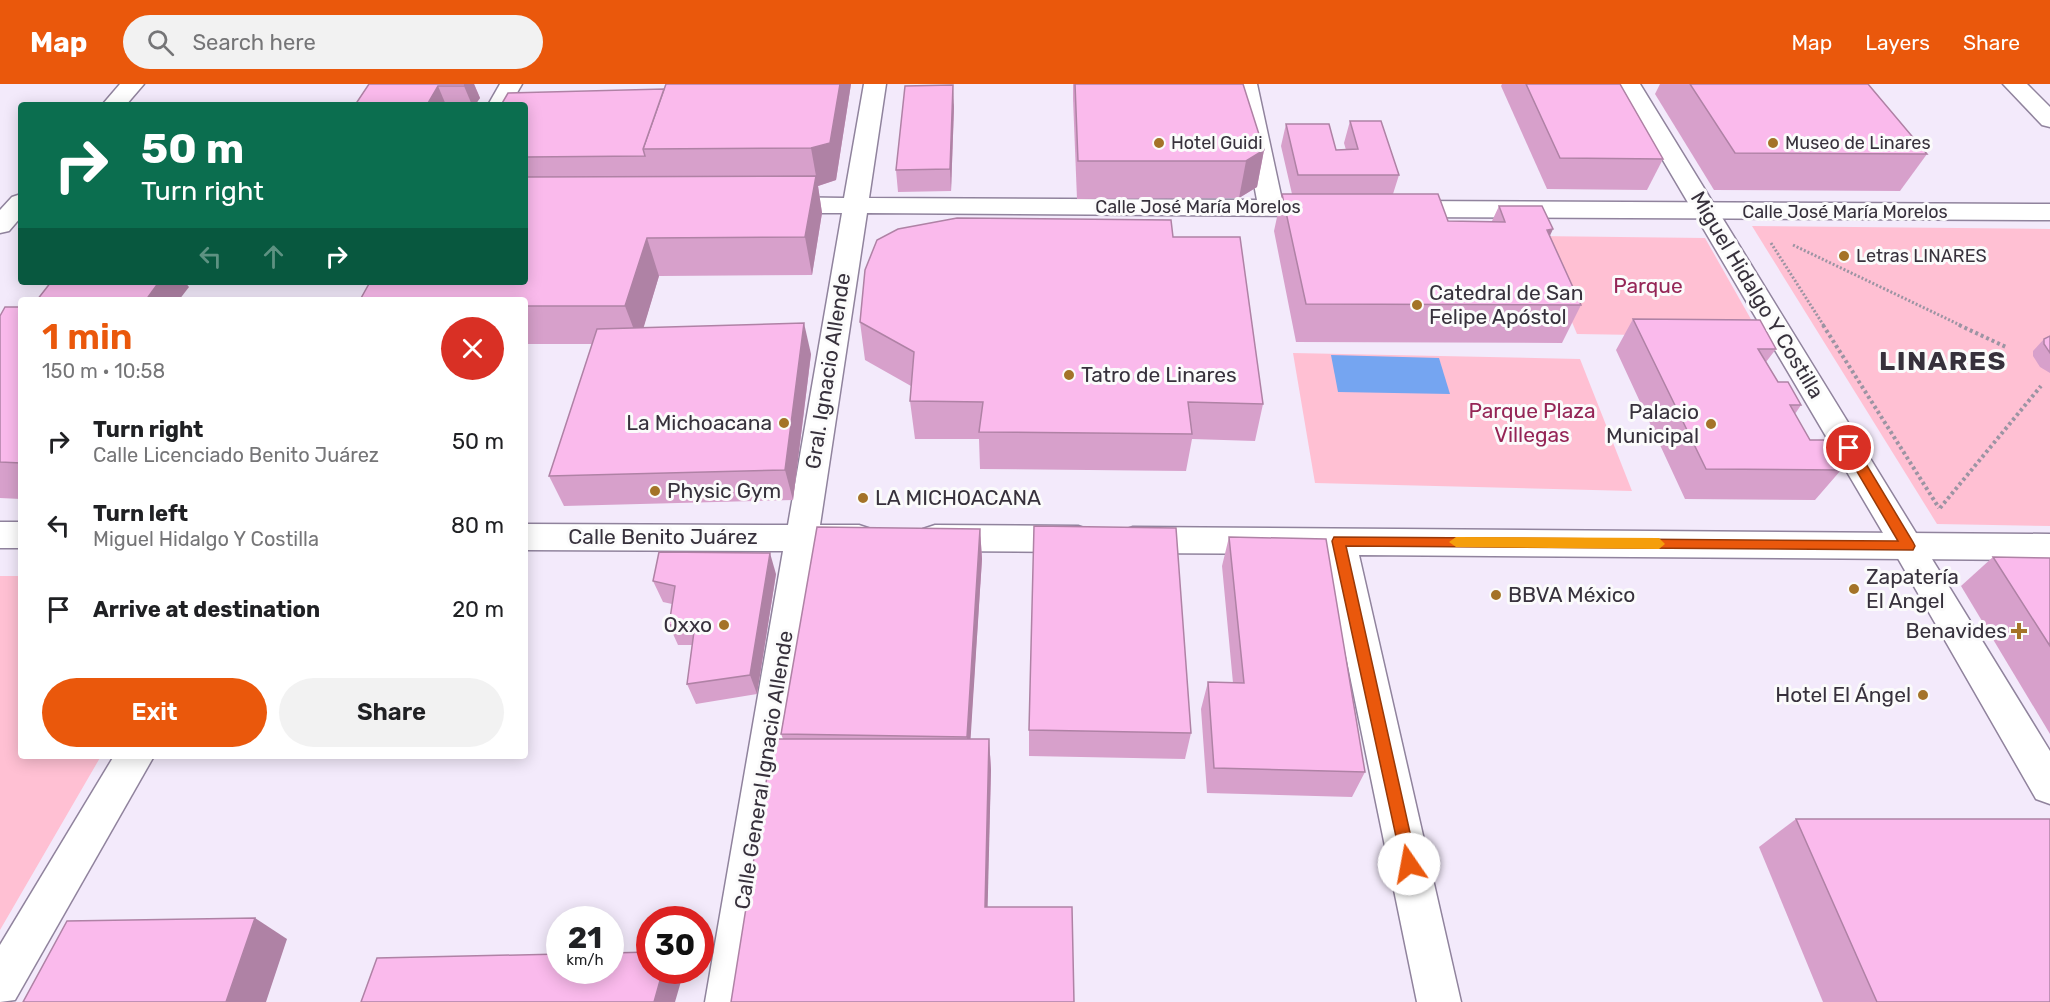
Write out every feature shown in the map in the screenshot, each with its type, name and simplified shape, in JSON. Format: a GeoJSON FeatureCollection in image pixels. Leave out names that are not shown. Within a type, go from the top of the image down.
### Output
{"type":"FeatureCollection","features":[{"type":"Feature","properties":{"kind":"street"},"geometry":{"type":"LineString","coordinates":[[116,102],[133,84]]}},
{"type":"Feature","properties":{"kind":"street"},"geometry":{"type":"LineString","coordinates":[[501,102],[511,84]]}},
{"type":"Feature","properties":{"kind":"street"},"geometry":{"type":"LineString","coordinates":[[855,205],[874,84]]}},
{"type":"Feature","properties":{"kind":"street"},"geometry":{"type":"LineString","coordinates":[[1246,84],[1271,207]]}},
{"type":"Feature","properties":{"kind":"street","name":"Miguel Hidalgo Y Costilla"},"geometry":{"type":"LineString","coordinates":[[1629,84],[2050,786]]}},
{"type":"Feature","properties":{"kind":"street"},"geometry":{"type":"LineString","coordinates":[[2014,84],[2050,120]]}},
{"type":"Feature","properties":{"kind":"street"},"geometry":{"type":"LineString","coordinates":[[0,200],[18,201]]}},
{"type":"Feature","properties":{"kind":"street"},"geometry":{"type":"LineString","coordinates":[[0,225],[18,204]]}},
{"type":"Feature","properties":{"kind":"street","name":"Calle José María Morelos"},"geometry":{"type":"LineString","coordinates":[[749,204],[1707,212],[2050,212]]}},
{"type":"Feature","properties":{"kind":"street","name":"Gral. Ignacio Allende"},"geometry":{"type":"LineString","coordinates":[[801,537],[855,205]]}},
{"type":"Feature","properties":{"kind":"street"},"geometry":{"type":"LineString","coordinates":[[0,535],[18,535]]}},
{"type":"Feature","properties":{"kind":"street","name":"Calle Benito Juárez"},"geometry":{"type":"LineString","coordinates":[[528,537],[2050,547]]}},
{"type":"Feature","properties":{"kind":"street","name":"Calle General Ignacio Allende"},"geometry":{"type":"LineString","coordinates":[[727,1002],[801,537]]}},
{"type":"Feature","properties":{"kind":"street"},"geometry":{"type":"LineString","coordinates":[[1338,541],[1439,1002]]}},
{"type":"Feature","properties":{"kind":"street"},"geometry":{"type":"LineString","coordinates":[[0,985],[133,759]]}},
{"type":"Feature","properties":{"kind":"path"},"geometry":{"type":"LineString","coordinates":[[1784,241],[2006,347]]}},
{"type":"Feature","properties":{"kind":"path"},"geometry":{"type":"LineString","coordinates":[[1771,242],[1940,508],[2041,386]]}},
{"type":"Feature","properties":{"kind":"green space"},"geometry":{"type":"Polygon","coordinates":[[[1752,226],[2050,229],[2050,526],[1937,524],[1752,226]]]}},
{"type":"Feature","properties":{"kind":"green space","name":"Parque"},"geometry":{"type":"Polygon","coordinates":[[[1536,236],[1705,238],[1761,337],[1577,334],[1536,236]]]}},
{"type":"Feature","properties":{"kind":"green space","name":"Parque Plaza Villegas"},"geometry":{"type":"Polygon","coordinates":[[[1293,353],[1580,359],[1632,491],[1315,483],[1293,353]]]}},
{"type":"Feature","properties":{"kind":"green space"},"geometry":{"type":"Polygon","coordinates":[[[0,576],[18,576],[18,759],[99,759],[0,930],[0,576]]]}},
{"type":"Feature","properties":{"kind":"water"},"geometry":{"type":"Polygon","coordinates":[[[1331,355],[1439,358],[1450,394],[1338,392],[1331,355]]]}},
{"type":"Feature","properties":{"kind":"building"},"geometry":{"type":"Polygon","coordinates":[[[369,84],[466,84],[464,86],[438,86],[429,102],[357,102],[369,84]]]}},
{"type":"Feature","properties":{"kind":"building"},"geometry":{"type":"Polygon","coordinates":[[[666,84],[840,84],[830,143],[811,148],[643,149],[666,84]]]}},
{"type":"Feature","properties":{"kind":"building","name":"Hotel Guidi"},"geometry":{"type":"Polygon","coordinates":[[[1075,84],[1243,84],[1264,150],[1246,161],[1078,161],[1075,84]]]}},
{"type":"Feature","properties":{"kind":"building"},"geometry":{"type":"Polygon","coordinates":[[[1526,84],[1620,84],[1663,159],[1560,158],[1526,84]]]}},
{"type":"Feature","properties":{"kind":"building"},"geometry":{"type":"Polygon","coordinates":[[[1690,84],[1868,84],[1927,154],[1735,153],[1690,84]]]}},
{"type":"Feature","properties":{"kind":"building"},"geometry":{"type":"Polygon","coordinates":[[[953,85],[950,169],[896,170],[905,86],[953,85]]]}},
{"type":"Feature","properties":{"kind":"building"},"geometry":{"type":"Polygon","coordinates":[[[664,89],[643,149],[645,156],[528,157],[528,102],[503,102],[508,93],[664,89]]]}},
{"type":"Feature","properties":{"kind":"building"},"geometry":{"type":"Polygon","coordinates":[[[1350,121],[1381,121],[1399,175],[1298,175],[1286,124],[1329,124],[1336,150],[1358,149],[1350,121]]]}},
{"type":"Feature","properties":{"kind":"building"},"geometry":{"type":"Polygon","coordinates":[[[816,176],[805,237],[647,238],[625,306],[528,306],[528,297],[362,297],[368,285],[528,285],[528,177],[816,176]]]}},
{"type":"Feature","properties":{"kind":"building"},"geometry":{"type":"Polygon","coordinates":[[[1282,194],[1438,194],[1448,221],[1505,222],[1499,206],[1542,206],[1553,229],[1547,230],[1581,305],[1306,304],[1282,194]]]}},
{"type":"Feature","properties":{"kind":"building","name":"Tatro de Linares"},"geometry":{"type":"Polygon","coordinates":[[[957,218],[1171,220],[1173,237],[1240,237],[1263,404],[1188,402],[1192,434],[979,432],[983,402],[910,401],[914,352],[860,322],[865,270],[877,240],[898,229],[957,218]]]}},
{"type":"Feature","properties":{"kind":"building"},"geometry":{"type":"Polygon","coordinates":[[[49,285],[157,285],[148,297],[39,297],[49,285]]]}},
{"type":"Feature","properties":{"kind":"building"},"geometry":{"type":"Polygon","coordinates":[[[5,307],[18,307],[18,463],[0,462],[0,316],[5,307]]]}},
{"type":"Feature","properties":{"kind":"building"},"geometry":{"type":"Polygon","coordinates":[[[1633,319],[1760,320],[1776,349],[1758,349],[1778,382],[1788,382],[1801,405],[1790,405],[1810,440],[1824,440],[1841,470],[1706,469],[1633,319]]]}},
{"type":"Feature","properties":{"kind":"building"},"geometry":{"type":"Polygon","coordinates":[[[804,323],[785,470],[549,476],[597,329],[804,323]]]}},
{"type":"Feature","properties":{"kind":"building"},"geometry":{"type":"Polygon","coordinates":[[[2050,336],[2050,353],[2044,344],[2044,339],[2050,336]]]}},
{"type":"Feature","properties":{"kind":"building"},"geometry":{"type":"Polygon","coordinates":[[[1034,526],[1176,528],[1191,733],[1029,730],[1034,526]]]}},
{"type":"Feature","properties":{"kind":"building"},"geometry":{"type":"Polygon","coordinates":[[[817,527],[980,529],[967,737],[781,734],[817,527]]]}},
{"type":"Feature","properties":{"kind":"building"},"geometry":{"type":"Polygon","coordinates":[[[1229,537],[1326,539],[1365,772],[1214,768],[1208,682],[1244,683],[1229,537]]]}},
{"type":"Feature","properties":{"kind":"building","name":"Oxxo"},"geometry":{"type":"Polygon","coordinates":[[[659,552],[770,553],[750,675],[687,684],[695,624],[669,625],[675,586],[653,581],[659,552]]]}},
{"type":"Feature","properties":{"kind":"building"},"geometry":{"type":"Polygon","coordinates":[[[1993,557],[2050,558],[2050,646],[1993,557]]]}},
{"type":"Feature","properties":{"kind":"building"},"geometry":{"type":"Polygon","coordinates":[[[773,739],[989,739],[985,907],[1072,907],[1074,1002],[731,1002],[773,739]]]}},
{"type":"Feature","properties":{"kind":"building"},"geometry":{"type":"Polygon","coordinates":[[[1796,819],[2050,819],[2050,1002],[1877,1002],[1796,819]]]}},
{"type":"Feature","properties":{"kind":"building"},"geometry":{"type":"Polygon","coordinates":[[[255,918],[226,1002],[23,1002],[67,921],[255,918]]]}},
{"type":"Feature","properties":{"kind":"building"},"geometry":{"type":"Polygon","coordinates":[[[636,952],[636,984],[659,984],[654,1002],[361,1002],[377,958],[546,954],[546,984],[624,984],[624,953],[636,952]]]}},
{"type":"Feature","properties":{"kind":"slow traffic"},"geometry":{"type":"LineString","coordinates":[[1456,542],[1659,544]]}},
{"type":"Feature","properties":{"kind":"place","name":"Hotel Guidi"},"geometry":{"type":"Point","coordinates":[1159,143]}},
{"type":"Feature","properties":{"kind":"place","name":"Museo de Linares"},"geometry":{"type":"Point","coordinates":[1773,143]}},
{"type":"Feature","properties":{"kind":"place","name":"Letras LINARES"},"geometry":{"type":"Point","coordinates":[1844,256]}},
{"type":"Feature","properties":{"kind":"place","name":"Catedral de San Felipe Apóstol"},"geometry":{"type":"Point","coordinates":[1417,305]}},
{"type":"Feature","properties":{"kind":"place","name":"Tatro de Linares"},"geometry":{"type":"Point","coordinates":[1069,375]}},
{"type":"Feature","properties":{"kind":"place","name":"La Michoacana"},"geometry":{"type":"Point","coordinates":[784,423]}},
{"type":"Feature","properties":{"kind":"place","name":"Palacio Municipal"},"geometry":{"type":"Point","coordinates":[1711,424]}},
{"type":"Feature","properties":{"kind":"place","name":"Physic Gym"},"geometry":{"type":"Point","coordinates":[655,491]}},
{"type":"Feature","properties":{"kind":"place","name":"LA MICHOACANA"},"geometry":{"type":"Point","coordinates":[863,498]}},
{"type":"Feature","properties":{"kind":"place","name":"Zapatería El Angel"},"geometry":{"type":"Point","coordinates":[1854,589]}},
{"type":"Feature","properties":{"kind":"place","name":"BBVA México"},"geometry":{"type":"Point","coordinates":[1496,595]}},
{"type":"Feature","properties":{"kind":"place","name":"Oxxo"},"geometry":{"type":"Point","coordinates":[724,625]}},
{"type":"Feature","properties":{"kind":"place","name":"Benavides"},"geometry":{"type":"Point","coordinates":[2019,631]}},
{"type":"Feature","properties":{"kind":"place","name":"Hotel El Ángel"},"geometry":{"type":"Point","coordinates":[1923,695]}},
{"type":"Feature","properties":{"kind":"district","name":"LINARES"},"geometry":{"type":"Point","coordinates":[1943,361]}},
{"type":"Feature","properties":{"kind":"route"},"geometry":{"type":"LineString","coordinates":[[1409,864],[1338,541],[1908,546],[1849,448]]}}]}
